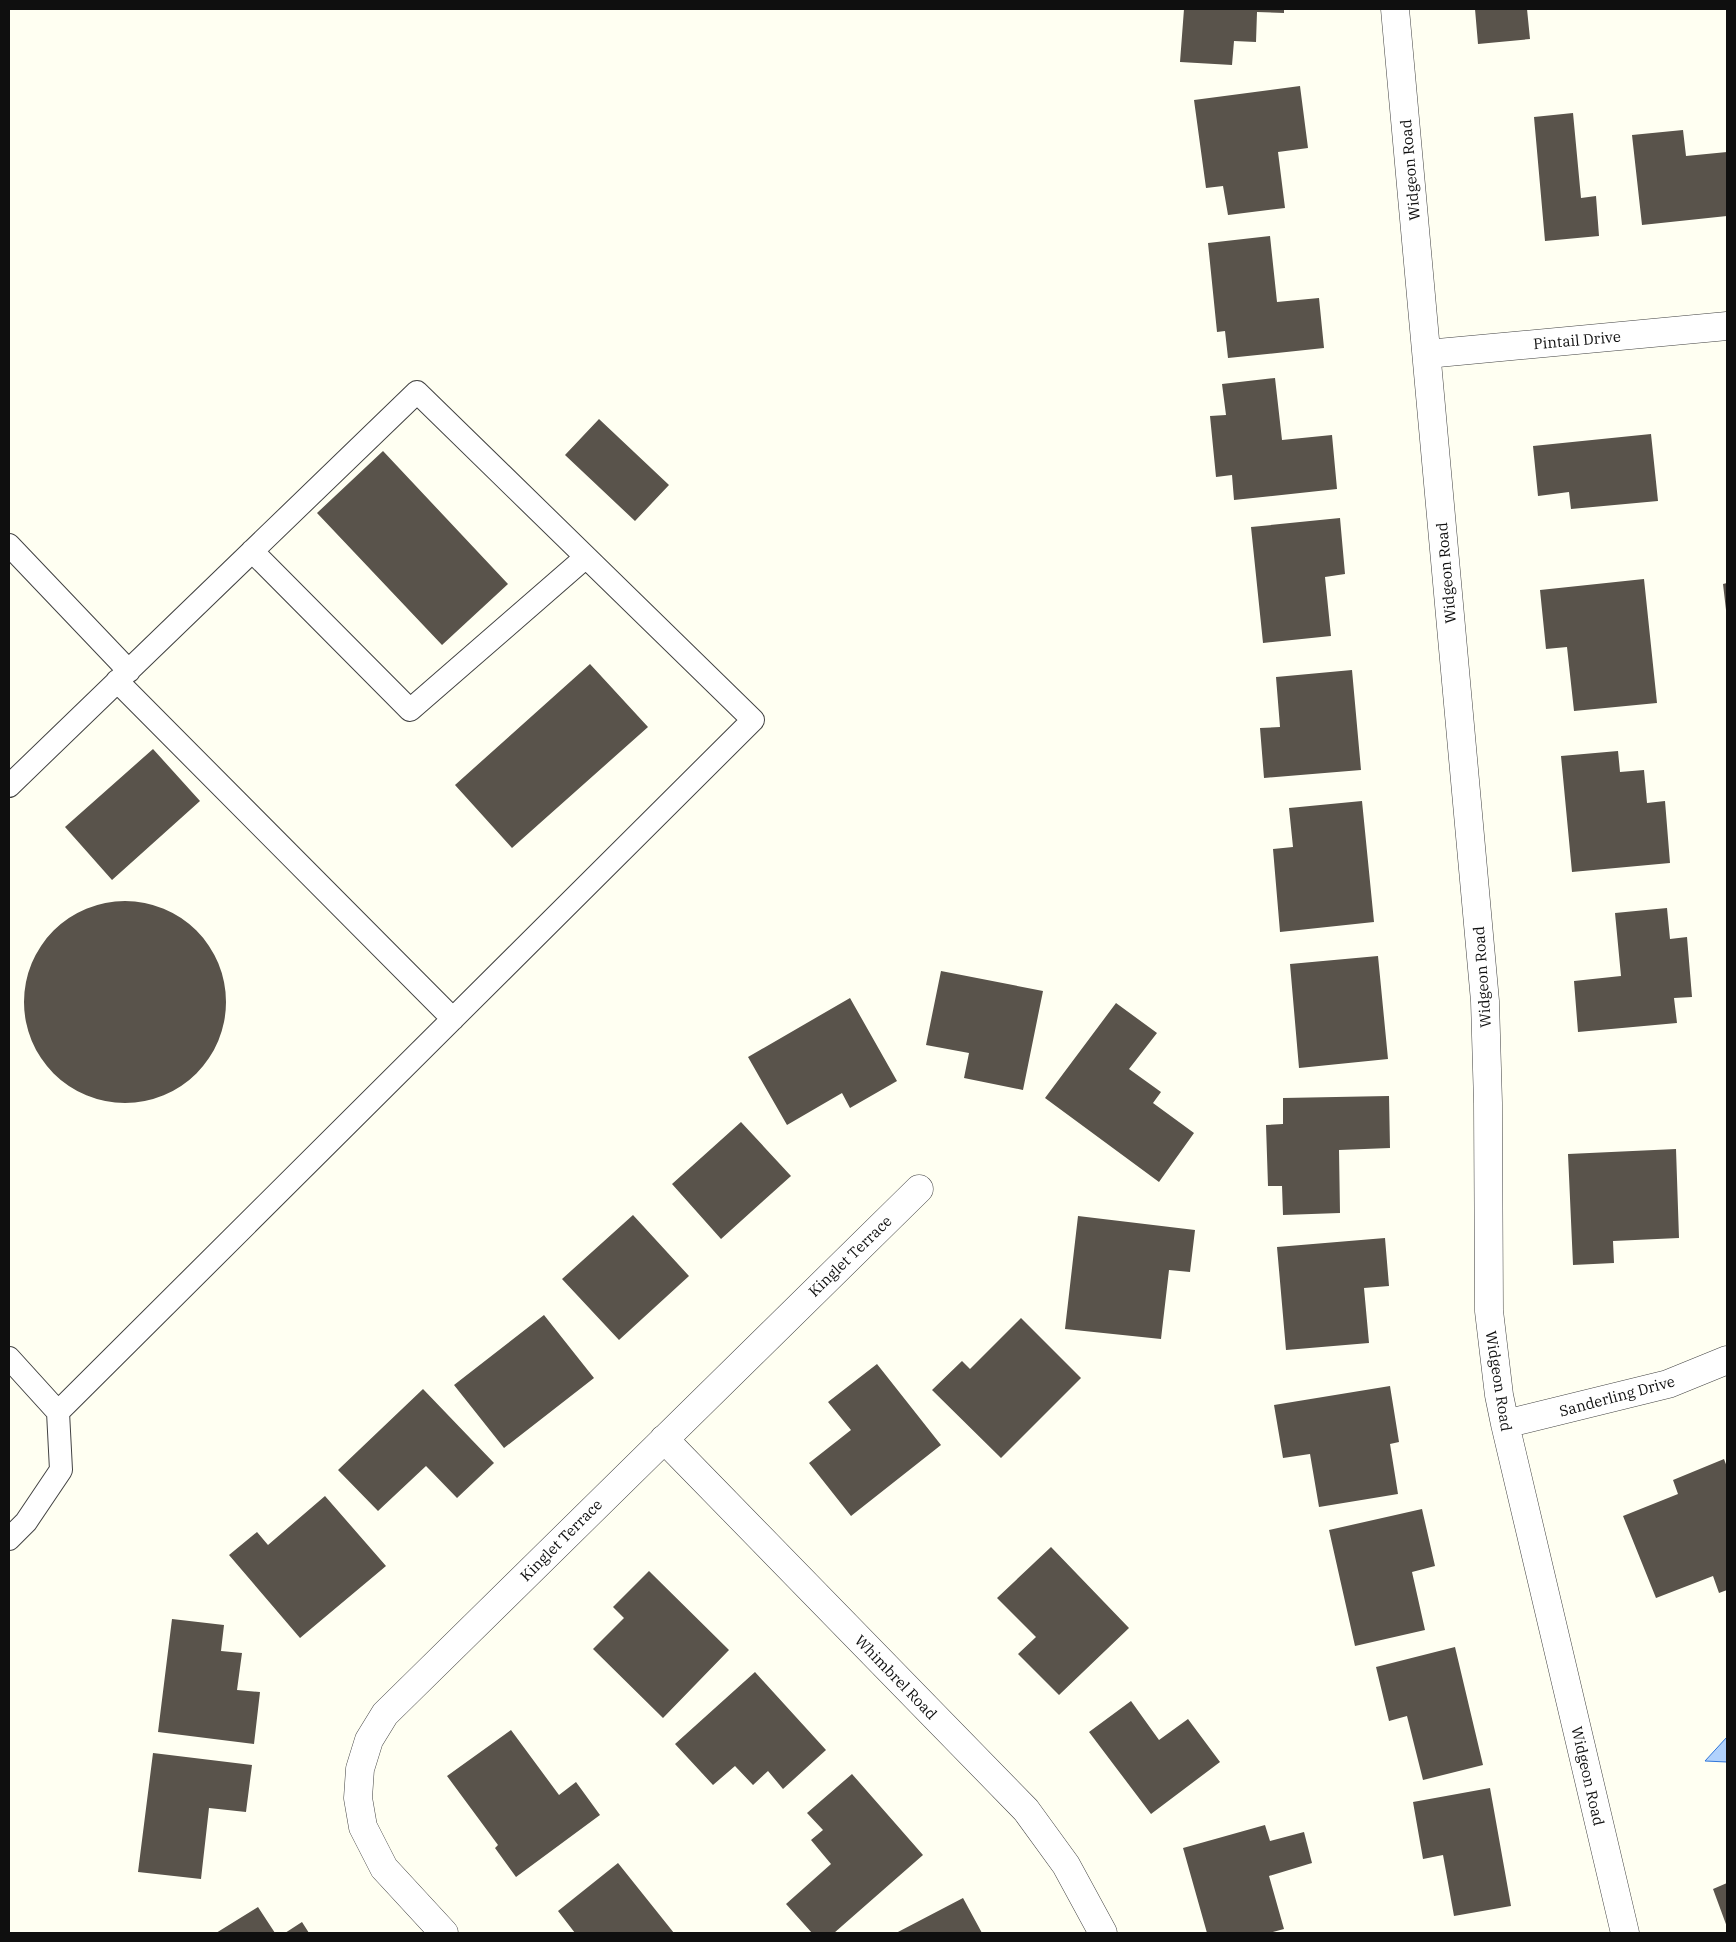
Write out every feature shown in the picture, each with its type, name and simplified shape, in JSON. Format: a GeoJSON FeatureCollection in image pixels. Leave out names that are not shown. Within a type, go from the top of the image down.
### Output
{"type":"FeatureCollection","features":[{"type":"Feature","properties":{"kind":"street","name":"Widgeon Road"},"geometry":{"type":"LineString","coordinates":[[1395,9],[1485,1001],[1488,1103],[1489,1312],[1499,1395],[1505,1424],[1625,1933]]}},
{"type":"Feature","properties":{"kind":"street","name":"Pintail Drive"},"geometry":{"type":"LineString","coordinates":[[1427,354],[1727,326]]}},
{"type":"Feature","properties":{"kind":"street","name":"Kinglet Terrace"},"geometry":{"type":"LineString","coordinates":[[444,1933],[384,1868],[363,1827],[358,1798],[360,1768],[369,1740],[384,1714],[919,1189]]}},
{"type":"Feature","properties":{"kind":"street","name":"Sanderling Drive"},"geometry":{"type":"LineString","coordinates":[[1505,1424],[1668,1384],[1727,1360]]}},
{"type":"Feature","properties":{"kind":"street","name":"Whimbrel Road"},"geometry":{"type":"LineString","coordinates":[[664,1439],[1026,1810],[1066,1865],[1103,1933]]}},
{"type":"Feature","properties":{"kind":"lane"},"geometry":{"type":"LineString","coordinates":[[9,786],[417,392],[753,720],[58,1412]]}},
{"type":"Feature","properties":{"kind":"lane"},"geometry":{"type":"LineString","coordinates":[[9,545],[123,676],[453,1019]]}},
{"type":"Feature","properties":{"kind":"lane"},"geometry":{"type":"LineString","coordinates":[[252,551],[410,710],[586,557]]}},
{"type":"Feature","properties":{"kind":"lane"},"geometry":{"type":"LineString","coordinates":[[9,1358],[58,1412],[61,1470],[26,1522],[9,1539]]}},
{"type":"Feature","properties":{"kind":"water"},"geometry":{"type":"Polygon","coordinates":[[[1727,1737],[1727,1762],[1705,1761],[1727,1737]]]}},
{"type":"Feature","properties":{"kind":"building"},"geometry":{"type":"Polygon","coordinates":[[[1184,9],[1284,9],[1284,13],[1257,12],[1256,42],[1234,41],[1232,65],[1180,62],[1184,9]]]}},
{"type":"Feature","properties":{"kind":"building"},"geometry":{"type":"Polygon","coordinates":[[[1475,9],[1527,9],[1530,39],[1478,44],[1475,9]]]}},
{"type":"Feature","properties":{"kind":"building"},"geometry":{"type":"Polygon","coordinates":[[[1300,86],[1308,148],[1278,152],[1285,208],[1228,215],[1223,186],[1206,188],[1194,100],[1300,86]]]}},
{"type":"Feature","properties":{"kind":"building"},"geometry":{"type":"Polygon","coordinates":[[[1573,113],[1581,198],[1596,196],[1599,236],[1545,241],[1534,117],[1573,113]]]}},
{"type":"Feature","properties":{"kind":"building"},"geometry":{"type":"Polygon","coordinates":[[[1683,130],[1686,156],[1727,152],[1727,216],[1642,225],[1632,135],[1683,130]]]}},
{"type":"Feature","properties":{"kind":"building"},"geometry":{"type":"Polygon","coordinates":[[[1270,236],[1277,302],[1319,298],[1324,348],[1228,358],[1225,331],[1217,332],[1208,243],[1270,236]]]}},
{"type":"Feature","properties":{"kind":"building"},"geometry":{"type":"Polygon","coordinates":[[[1275,378],[1282,440],[1332,435],[1337,489],[1234,500],[1232,475],[1216,477],[1210,416],[1226,415],[1222,384],[1275,378]]]}},
{"type":"Feature","properties":{"kind":"building"},"geometry":{"type":"Polygon","coordinates":[[[599,419],[669,485],[635,521],[565,455],[599,419]]]}},
{"type":"Feature","properties":{"kind":"building"},"geometry":{"type":"Polygon","coordinates":[[[1651,434],[1658,501],[1571,509],[1569,492],[1538,496],[1533,446],[1651,434]]]}},
{"type":"Feature","properties":{"kind":"building"},"geometry":{"type":"Polygon","coordinates":[[[383,451],[508,584],[442,645],[317,513],[383,451]]]}},
{"type":"Feature","properties":{"kind":"building"},"geometry":{"type":"Polygon","coordinates":[[[1340,518],[1345,574],[1325,577],[1331,636],[1263,643],[1251,527],[1340,518]]]}},
{"type":"Feature","properties":{"kind":"building"},"geometry":{"type":"Polygon","coordinates":[[[1644,579],[1657,703],[1574,711],[1567,647],[1546,649],[1540,590],[1644,579]]]}},
{"type":"Feature","properties":{"kind":"building"},"geometry":{"type":"Polygon","coordinates":[[[1727,583],[1727,610],[1726,610],[1723,584],[1727,583]]]}},
{"type":"Feature","properties":{"kind":"building"},"geometry":{"type":"Polygon","coordinates":[[[590,664],[648,727],[512,848],[455,785],[590,664]]]}},
{"type":"Feature","properties":{"kind":"building"},"geometry":{"type":"Polygon","coordinates":[[[1352,670],[1361,770],[1264,778],[1260,728],[1280,727],[1276,677],[1352,670]]]}},
{"type":"Feature","properties":{"kind":"building"},"geometry":{"type":"Polygon","coordinates":[[[153,749],[200,801],[112,880],[65,827],[153,749]]]}},
{"type":"Feature","properties":{"kind":"building"},"geometry":{"type":"Polygon","coordinates":[[[1618,751],[1620,772],[1644,770],[1647,803],[1665,801],[1670,863],[1572,872],[1561,756],[1618,751]]]}},
{"type":"Feature","properties":{"kind":"building"},"geometry":{"type":"Polygon","coordinates":[[[1362,801],[1374,922],[1280,932],[1273,849],[1293,847],[1289,808],[1362,801]]]}},
{"type":"Feature","properties":{"kind":"building"},"geometry":{"type":"Polygon","coordinates":[[[125,901],[154,905],[173,913],[189,924],[203,938],[214,954],[222,973],[226,1002],[222,1031],[214,1050],[203,1066],[189,1080],[173,1091],[154,1099],[125,1103],[96,1099],[77,1091],[61,1080],[47,1066],[36,1050],[28,1031],[24,1002],[28,973],[36,954],[47,938],[61,924],[77,913],[96,905],[125,901]]]}},
{"type":"Feature","properties":{"kind":"building"},"geometry":{"type":"Polygon","coordinates":[[[1667,908],[1670,939],[1687,937],[1692,997],[1674,998],[1677,1023],[1578,1032],[1574,981],[1621,976],[1615,913],[1667,908]]]}},
{"type":"Feature","properties":{"kind":"building"},"geometry":{"type":"Polygon","coordinates":[[[1378,956],[1388,1059],[1299,1068],[1290,964],[1378,956]]]}},
{"type":"Feature","properties":{"kind":"building"},"geometry":{"type":"Polygon","coordinates":[[[941,971],[1043,991],[1023,1090],[964,1078],[969,1053],[926,1045],[941,971]]]}},
{"type":"Feature","properties":{"kind":"building"},"geometry":{"type":"Polygon","coordinates":[[[850,998],[897,1081],[850,1108],[842,1093],[787,1125],[748,1057],[850,998]]]}},
{"type":"Feature","properties":{"kind":"building"},"geometry":{"type":"Polygon","coordinates":[[[1116,1003],[1157,1033],[1129,1069],[1161,1092],[1153,1103],[1194,1133],[1159,1182],[1045,1098],[1116,1003]]]}},
{"type":"Feature","properties":{"kind":"building"},"geometry":{"type":"Polygon","coordinates":[[[1389,1096],[1390,1148],[1339,1150],[1340,1213],[1283,1215],[1282,1186],[1268,1186],[1266,1125],[1283,1124],[1283,1098],[1389,1096]]]}},
{"type":"Feature","properties":{"kind":"building"},"geometry":{"type":"Polygon","coordinates":[[[741,1122],[791,1176],[721,1239],[672,1184],[741,1122]]]}},
{"type":"Feature","properties":{"kind":"building"},"geometry":{"type":"Polygon","coordinates":[[[1676,1149],[1679,1238],[1613,1241],[1614,1263],[1573,1265],[1568,1154],[1676,1149]]]}},
{"type":"Feature","properties":{"kind":"building"},"geometry":{"type":"Polygon","coordinates":[[[633,1215],[689,1276],[619,1340],[562,1279],[633,1215]]]}},
{"type":"Feature","properties":{"kind":"building"},"geometry":{"type":"Polygon","coordinates":[[[1078,1216],[1195,1230],[1190,1272],[1169,1270],[1161,1339],[1065,1329],[1078,1216]]]}},
{"type":"Feature","properties":{"kind":"building"},"geometry":{"type":"Polygon","coordinates":[[[1385,1238],[1389,1286],[1364,1288],[1369,1343],[1286,1350],[1277,1247],[1385,1238]]]}},
{"type":"Feature","properties":{"kind":"building"},"geometry":{"type":"Polygon","coordinates":[[[544,1315],[594,1378],[504,1448],[454,1385],[544,1315]]]}},
{"type":"Feature","properties":{"kind":"building"},"geometry":{"type":"Polygon","coordinates":[[[1021,1318],[1081,1378],[1001,1458],[932,1390],[962,1361],[970,1369],[1021,1318]]]}},
{"type":"Feature","properties":{"kind":"building"},"geometry":{"type":"Polygon","coordinates":[[[877,1364],[941,1445],[851,1516],[809,1463],[851,1430],[828,1402],[877,1364]]]}},
{"type":"Feature","properties":{"kind":"building"},"geometry":{"type":"Polygon","coordinates":[[[1390,1386],[1399,1442],[1390,1444],[1398,1494],[1319,1507],[1310,1454],[1283,1458],[1274,1405],[1390,1386]]]}},
{"type":"Feature","properties":{"kind":"building"},"geometry":{"type":"Polygon","coordinates":[[[423,1389],[494,1463],[457,1498],[426,1466],[378,1511],[338,1470],[423,1389]]]}},
{"type":"Feature","properties":{"kind":"building"},"geometry":{"type":"Polygon","coordinates":[[[1724,1459],[1727,1467],[1727,1590],[1719,1593],[1713,1576],[1656,1598],[1623,1516],[1678,1494],[1673,1480],[1724,1459]]]}},
{"type":"Feature","properties":{"kind":"building"},"geometry":{"type":"Polygon","coordinates":[[[325,1496],[386,1566],[300,1638],[229,1555],[257,1532],[268,1545],[325,1496]]]}},
{"type":"Feature","properties":{"kind":"building"},"geometry":{"type":"Polygon","coordinates":[[[1422,1509],[1435,1566],[1412,1572],[1425,1630],[1355,1646],[1329,1530],[1422,1509]]]}},
{"type":"Feature","properties":{"kind":"building"},"geometry":{"type":"Polygon","coordinates":[[[1051,1547],[1129,1628],[1059,1695],[1018,1654],[1036,1637],[997,1598],[1051,1547]]]}},
{"type":"Feature","properties":{"kind":"building"},"geometry":{"type":"Polygon","coordinates":[[[649,1571],[729,1650],[663,1718],[593,1649],[624,1618],[613,1607],[649,1571]]]}},
{"type":"Feature","properties":{"kind":"building"},"geometry":{"type":"Polygon","coordinates":[[[172,1619],[224,1625],[221,1651],[242,1653],[237,1690],[260,1692],[254,1744],[158,1732],[172,1619]]]}},
{"type":"Feature","properties":{"kind":"building"},"geometry":{"type":"Polygon","coordinates":[[[1455,1647],[1483,1765],[1423,1780],[1407,1716],[1389,1721],[1376,1667],[1455,1647]]]}},
{"type":"Feature","properties":{"kind":"building"},"geometry":{"type":"Polygon","coordinates":[[[755,1672],[826,1750],[783,1789],[768,1771],[753,1785],[735,1766],[713,1785],[675,1744],[755,1672]]]}},
{"type":"Feature","properties":{"kind":"building"},"geometry":{"type":"Polygon","coordinates":[[[1131,1701],[1159,1740],[1188,1719],[1220,1762],[1151,1814],[1089,1732],[1131,1701]]]}},
{"type":"Feature","properties":{"kind":"building"},"geometry":{"type":"Polygon","coordinates":[[[511,1730],[559,1795],[576,1782],[600,1815],[516,1877],[495,1848],[498,1845],[447,1776],[511,1730]]]}},
{"type":"Feature","properties":{"kind":"building"},"geometry":{"type":"Polygon","coordinates":[[[153,1753],[252,1765],[246,1812],[209,1808],[201,1879],[138,1872],[153,1753]]]}},
{"type":"Feature","properties":{"kind":"building"},"geometry":{"type":"Polygon","coordinates":[[[852,1774],[923,1855],[834,1933],[812,1933],[786,1904],[831,1864],[811,1840],[823,1830],[807,1813],[852,1774]]]}},
{"type":"Feature","properties":{"kind":"building"},"geometry":{"type":"Polygon","coordinates":[[[1490,1788],[1511,1906],[1454,1916],[1443,1855],[1423,1859],[1413,1802],[1490,1788]]]}},
{"type":"Feature","properties":{"kind":"building"},"geometry":{"type":"Polygon","coordinates":[[[1265,1825],[1270,1841],[1304,1832],[1312,1863],[1269,1876],[1284,1929],[1269,1933],[1207,1933],[1183,1848],[1265,1825]]]}},
{"type":"Feature","properties":{"kind":"building"},"geometry":{"type":"Polygon","coordinates":[[[618,1863],[674,1933],[575,1933],[558,1911],[618,1863]]]}},
{"type":"Feature","properties":{"kind":"building"},"geometry":{"type":"Polygon","coordinates":[[[1727,1883],[1727,1927],[1713,1889],[1727,1883]]]}},
{"type":"Feature","properties":{"kind":"building"},"geometry":{"type":"Polygon","coordinates":[[[963,1898],[982,1933],[896,1933],[963,1898]]]}},
{"type":"Feature","properties":{"kind":"building"},"geometry":{"type":"Polygon","coordinates":[[[258,1907],[275,1933],[216,1933],[258,1907]]]}},
{"type":"Feature","properties":{"kind":"building"},"geometry":{"type":"Polygon","coordinates":[[[302,1922],[309,1933],[285,1933],[302,1922]]]}}]}
